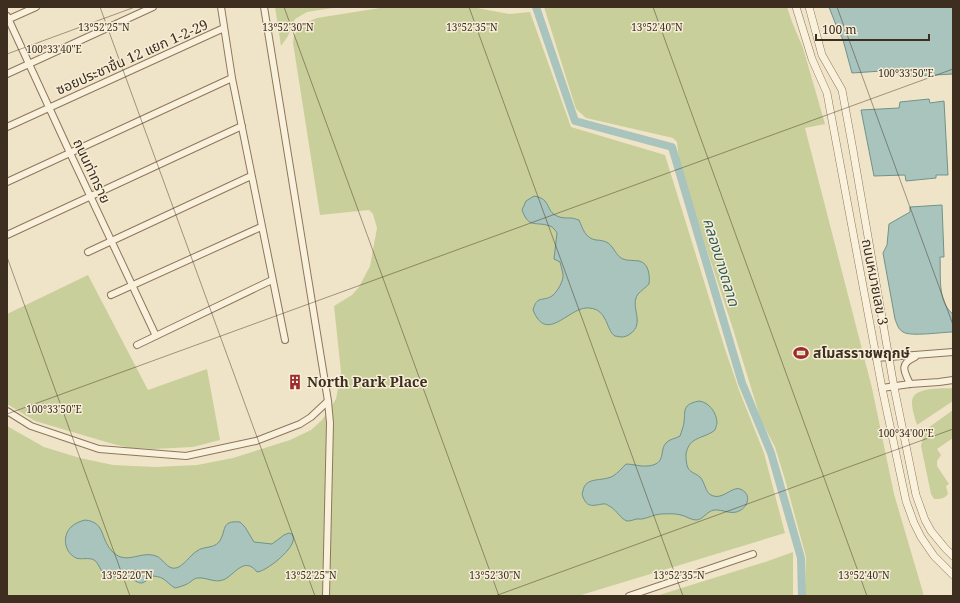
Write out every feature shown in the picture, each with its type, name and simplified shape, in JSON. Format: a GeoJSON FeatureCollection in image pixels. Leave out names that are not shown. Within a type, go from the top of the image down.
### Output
{"type":"FeatureCollection","features":[{"type":"Feature","properties":{"kind":"street"},"geometry":{"type":"LineString","coordinates":[[8,19],[36,7]]}},
{"type":"Feature","properties":{"kind":"street"},"geometry":{"type":"LineString","coordinates":[[7,74],[153,7]]}},
{"type":"Feature","properties":{"kind":"street"},"geometry":{"type":"LineString","coordinates":[[221,7],[232,78],[285,340]]}},
{"type":"Feature","properties":{"kind":"street"},"geometry":{"type":"LineString","coordinates":[[264,7],[328,401],[330,423],[326,596]]}},
{"type":"Feature","properties":{"kind":"street","name":"ถนนหมายเลข 3"},"geometry":{"type":"LineString","coordinates":[[796,7],[812,59],[827,93],[876,358],[906,501],[920,537],[934,556],[953,575]]}},
{"type":"Feature","properties":{"kind":"street","name":"ถนนหมายเลข 3"},"geometry":{"type":"LineString","coordinates":[[809,7],[822,55],[842,90],[888,357],[916,495],[925,520],[931,531],[953,556]]}},
{"type":"Feature","properties":{"kind":"street","name":"ถนนท่าทราย"},"geometry":{"type":"LineString","coordinates":[[8,19],[156,336]]}},
{"type":"Feature","properties":{"kind":"street","name":"ซอยประชาชื่น 12 แยก 1-2-29"},"geometry":{"type":"LineString","coordinates":[[7,127],[224,28]]}},
{"type":"Feature","properties":{"kind":"street"},"geometry":{"type":"LineString","coordinates":[[7,182],[232,78]]}},
{"type":"Feature","properties":{"kind":"street"},"geometry":{"type":"LineString","coordinates":[[7,236],[242,126]]}},
{"type":"Feature","properties":{"kind":"street"},"geometry":{"type":"LineString","coordinates":[[88,252],[251,176]]}},
{"type":"Feature","properties":{"kind":"street"},"geometry":{"type":"LineString","coordinates":[[111,294],[261,227]]}},
{"type":"Feature","properties":{"kind":"street"},"geometry":{"type":"LineString","coordinates":[[137,345],[272,280]]}},
{"type":"Feature","properties":{"kind":"street"},"geometry":{"type":"LineString","coordinates":[[876,358],[953,353]]}},
{"type":"Feature","properties":{"kind":"street"},"geometry":{"type":"LineString","coordinates":[[910,384],[904,371],[904,365],[908,360],[921,354]]}},
{"type":"Feature","properties":{"kind":"street"},"geometry":{"type":"LineString","coordinates":[[882,388],[910,384],[953,381]]}},
{"type":"Feature","properties":{"kind":"street"},"geometry":{"type":"LineString","coordinates":[[7,411],[31,426],[99,449],[186,456],[256,441],[300,424],[328,401]]}},
{"type":"Feature","properties":{"kind":"street"},"geometry":{"type":"LineString","coordinates":[[629,596],[753,554]]}},
{"type":"Feature","properties":{"kind":"green space"},"geometry":{"type":"Polygon","coordinates":[[[275,7],[339,7],[307,12],[295,19],[288,36],[281,46],[275,7]]]}},
{"type":"Feature","properties":{"kind":"green space"},"geometry":{"type":"Polygon","coordinates":[[[386,7],[472,7],[509,14],[530,12],[571,127],[665,155],[725,349],[739,390],[764,453],[785,533],[578,596],[7,596],[7,426],[44,447],[80,458],[113,465],[155,467],[197,465],[233,458],[290,440],[311,430],[322,420],[336,399],[341,372],[334,306],[352,295],[359,287],[370,266],[377,228],[373,214],[369,210],[320,215],[293,43],[294,35],[305,23],[317,18],[386,7]]]}},
{"type":"Feature","properties":{"kind":"green space","name":"สโมสรราชพฤกษ์"},"geometry":{"type":"Polygon","coordinates":[[[544,7],[787,7],[803,48],[825,124],[805,128],[872,388],[894,494],[924,596],[805,596],[806,557],[786,483],[775,447],[761,420],[680,168],[677,142],[673,138],[586,118],[576,109],[544,7]]]}},
{"type":"Feature","properties":{"kind":"green space"},"geometry":{"type":"Polygon","coordinates":[[[88,275],[148,390],[207,369],[220,440],[193,447],[154,449],[130,448],[35,421],[7,404],[7,314],[88,275]]]}},
{"type":"Feature","properties":{"kind":"green space"},"geometry":{"type":"Polygon","coordinates":[[[953,388],[953,401],[917,425],[912,403],[916,394],[928,390],[953,388]]]}},
{"type":"Feature","properties":{"kind":"green space"},"geometry":{"type":"Polygon","coordinates":[[[953,410],[953,438],[937,449],[941,455],[937,461],[937,466],[949,484],[946,486],[948,494],[945,497],[934,499],[931,494],[921,446],[923,437],[928,428],[953,410]]]}},
{"type":"Feature","properties":{"kind":"green space"},"geometry":{"type":"Polygon","coordinates":[[[793,552],[793,596],[656,596],[768,561],[793,552]]]}},
{"type":"Feature","properties":{"kind":"water"},"geometry":{"type":"Polygon","coordinates":[[[829,7],[953,7],[953,74],[899,77],[897,70],[852,73],[843,40],[829,7]]]}},
{"type":"Feature","properties":{"kind":"water"},"geometry":{"type":"Polygon","coordinates":[[[929,99],[930,103],[944,101],[948,175],[936,175],[936,178],[906,181],[905,175],[874,176],[861,110],[899,108],[900,102],[929,99]]]}},
{"type":"Feature","properties":{"kind":"water"},"geometry":{"type":"Polygon","coordinates":[[[534,196],[544,200],[553,214],[562,218],[579,220],[583,230],[589,237],[608,243],[621,258],[639,261],[645,264],[649,274],[649,284],[638,294],[636,299],[637,325],[635,330],[630,334],[624,337],[615,336],[600,312],[589,308],[574,312],[552,324],[545,324],[539,320],[533,310],[536,302],[548,298],[554,294],[561,283],[563,274],[560,262],[554,259],[557,233],[550,226],[530,222],[527,220],[522,210],[526,201],[534,196]]]}},
{"type":"Feature","properties":{"kind":"water"},"geometry":{"type":"Polygon","coordinates":[[[942,205],[944,257],[940,257],[940,280],[944,303],[953,314],[953,332],[913,334],[903,332],[895,319],[883,253],[887,245],[889,224],[910,212],[910,207],[942,205]]]}},
{"type":"Feature","properties":{"kind":"water"},"geometry":{"type":"Polygon","coordinates":[[[699,401],[706,403],[712,409],[716,415],[717,424],[715,430],[711,433],[690,444],[686,454],[686,463],[688,468],[700,477],[707,492],[711,495],[719,496],[737,489],[744,491],[748,499],[744,508],[738,512],[714,510],[698,520],[676,514],[660,514],[644,519],[627,521],[606,504],[590,505],[585,501],[582,492],[587,483],[609,478],[626,464],[645,466],[658,463],[666,443],[680,436],[686,407],[699,401]]]}},
{"type":"Feature","properties":{"kind":"water"},"geometry":{"type":"Polygon","coordinates":[[[85,520],[91,521],[99,527],[111,550],[116,555],[127,558],[144,555],[156,556],[168,566],[173,568],[182,565],[199,549],[211,547],[217,544],[225,527],[229,523],[240,522],[245,527],[254,542],[272,544],[289,533],[292,534],[293,539],[288,550],[283,555],[261,571],[257,572],[252,567],[243,566],[227,578],[220,581],[197,578],[186,585],[175,588],[163,579],[153,576],[142,583],[126,576],[108,576],[103,573],[94,560],[78,559],[72,555],[67,548],[65,539],[66,535],[68,531],[78,522],[85,520]]]}},
{"type":"Feature","properties":{"kind":"waterway","name":"คลองบางตลาด"},"geometry":{"type":"LineString","coordinates":[[536,7],[575,121],[672,147],[742,383],[771,453],[801,558],[802,596]]}},
{"type":"Feature","properties":{"kind":"place","name":"สโมสรราชพฤกษ์"},"geometry":{"type":"Point","coordinates":[801,353]}},
{"type":"Feature","properties":{"kind":"place","name":"North Park Place"},"geometry":{"type":"Point","coordinates":[295,382]}}]}
